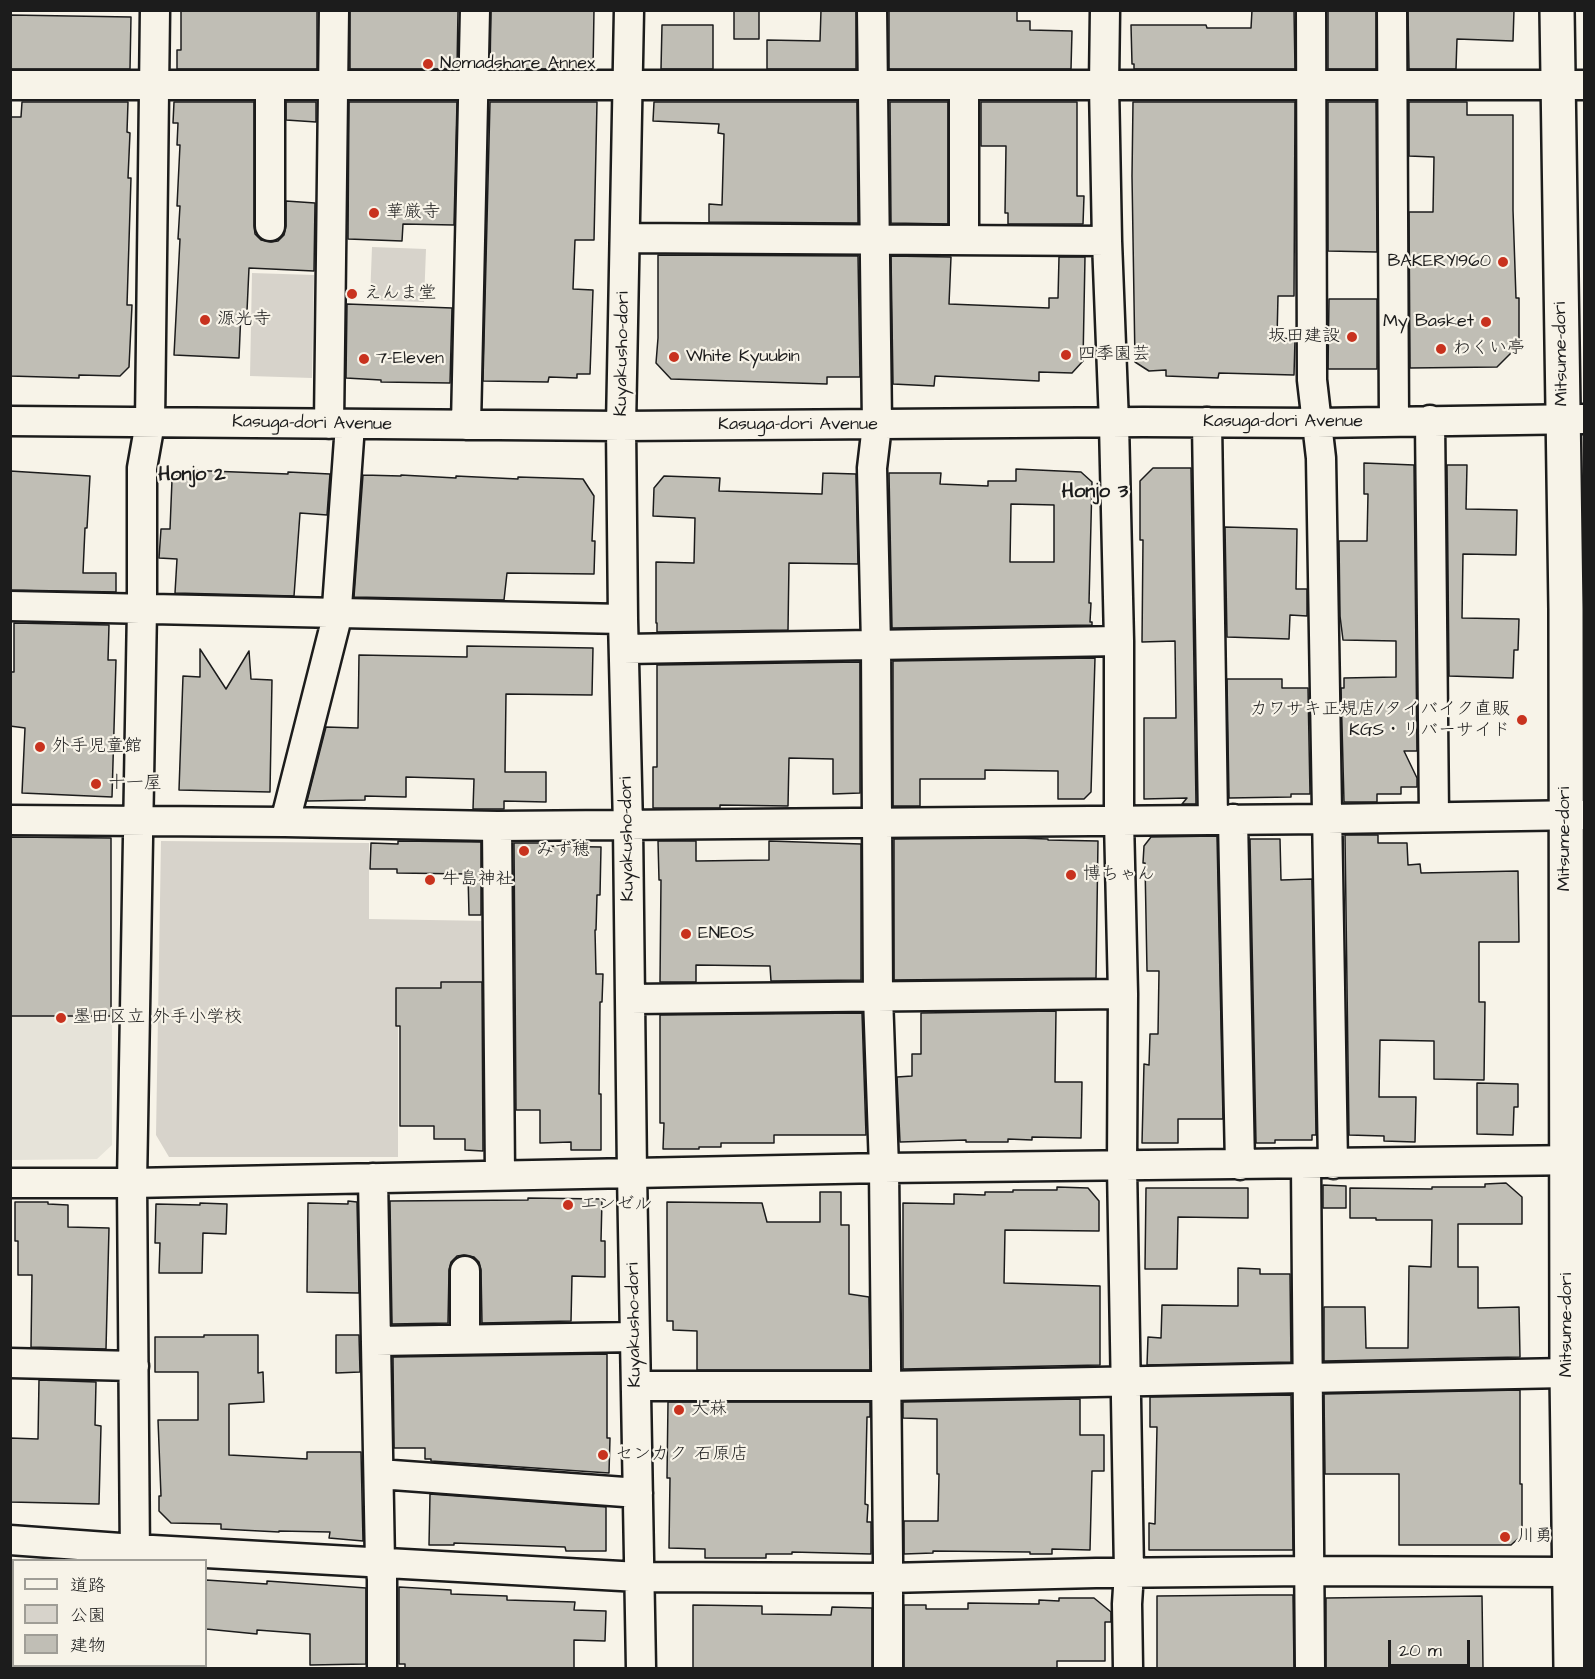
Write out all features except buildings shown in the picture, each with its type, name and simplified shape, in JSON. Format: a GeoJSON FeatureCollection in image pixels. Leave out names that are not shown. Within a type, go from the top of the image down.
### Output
{"type":"FeatureCollection","features":[{"type":"Feature","properties":{"kind":"main road","name":"Mitsume-dori"},"geometry":{"type":"LineString","coordinates":[[1557,10],[1571,85],[1574,419],[1576,1161],[1567,1373],[1577,1480],[1570,1572],[1571,1668]]}},
{"type":"Feature","properties":{"kind":"street"},"geometry":{"type":"LineString","coordinates":[[135,1555],[132,1183],[142,609],[142,468],[150,423],[155,10]]}},
{"type":"Feature","properties":{"kind":"street"},"geometry":{"type":"LineString","coordinates":[[285,822],[336,621],[340,425],[334,10]]}},
{"type":"Feature","properties":{"kind":"street"},"geometry":{"type":"LineString","coordinates":[[466,425],[475,10]]}},
{"type":"Feature","properties":{"kind":"street","name":"Kuyakusho-dori"},"geometry":{"type":"LineString","coordinates":[[629,10],[621,426],[640,1668]]}},
{"type":"Feature","properties":{"kind":"street"},"geometry":{"type":"LineString","coordinates":[[872,10],[877,424],[872,468],[876,645],[878,996],[884,1168],[888,1668]]}},
{"type":"Feature","properties":{"kind":"street"},"geometry":{"type":"LineString","coordinates":[[1105,10],[1104,86],[1119,641],[1119,820],[1124,994],[1122,1166],[1129,1572],[1128,1668]]}},
{"type":"Feature","properties":{"kind":"street"},"geometry":{"type":"LineString","coordinates":[[1310,1668],[1308,1377],[1319,1164],[1328,819],[1321,458],[1312,380],[1311,10]]}},
{"type":"Feature","properties":{"kind":"street"},"geometry":{"type":"LineString","coordinates":[[1392,10],[1394,421]]}},
{"type":"Feature","properties":{"kind":"street"},"geometry":{"type":"LineString","coordinates":[[10,85],[1571,85]]}},
{"type":"Feature","properties":{"kind":"street"},"geometry":{"type":"LineString","coordinates":[[270,85],[270,226]]}},
{"type":"Feature","properties":{"kind":"street"},"geometry":{"type":"LineString","coordinates":[[964,86],[964,240]]}},
{"type":"Feature","properties":{"kind":"street"},"geometry":{"type":"LineString","coordinates":[[626,238],[1107,241]]}},
{"type":"Feature","properties":{"kind":"street","name":"Kasuga-dori Avenue"},"geometry":{"type":"LineString","coordinates":[[10,421],[621,426],[1317,423],[1574,419]]}},
{"type":"Feature","properties":{"kind":"street"},"geometry":{"type":"LineString","coordinates":[[1430,420],[1434,816]]}},
{"type":"Feature","properties":{"kind":"street"},"geometry":{"type":"LineString","coordinates":[[1207,422],[1240,1165]]}},
{"type":"Feature","properties":{"kind":"street"},"geometry":{"type":"LineString","coordinates":[[10,606],[623,619]]}},
{"type":"Feature","properties":{"kind":"street"},"geometry":{"type":"LineString","coordinates":[[624,649],[1119,641]]}},
{"type":"Feature","properties":{"kind":"street"},"geometry":{"type":"LineString","coordinates":[[10,820],[497,826],[1328,819],[1575,814]]}},
{"type":"Feature","properties":{"kind":"street"},"geometry":{"type":"LineString","coordinates":[[497,826],[500,1175]]}},
{"type":"Feature","properties":{"kind":"street"},"geometry":{"type":"LineString","coordinates":[[630,999],[1124,994]]}},
{"type":"Feature","properties":{"kind":"street"},"geometry":{"type":"LineString","coordinates":[[10,1183],[132,1183],[884,1168],[1576,1161]]}},
{"type":"Feature","properties":{"kind":"street"},"geometry":{"type":"LineString","coordinates":[[373,1178],[382,1668]]}},
{"type":"Feature","properties":{"kind":"street"},"geometry":{"type":"LineString","coordinates":[[465,1271],[465,1339]]}},
{"type":"Feature","properties":{"kind":"street"},"geometry":{"type":"LineString","coordinates":[[376,1341],[635,1337]]}},
{"type":"Feature","properties":{"kind":"street"},"geometry":{"type":"LineString","coordinates":[[10,1363],[134,1366]]}},
{"type":"Feature","properties":{"kind":"street"},"geometry":{"type":"LineString","coordinates":[[636,1386],[885,1386],[1567,1373]]}},
{"type":"Feature","properties":{"kind":"street"},"geometry":{"type":"LineString","coordinates":[[379,1474],[638,1493]]}},
{"type":"Feature","properties":{"kind":"street"},"geometry":{"type":"LineString","coordinates":[[10,1540],[135,1555],[380,1563],[639,1577],[888,1578],[1310,1570],[1570,1572]]}},
{"type":"Feature","properties":{"kind":"shaded area","name":"墨田区立 外手小学校"},"geometry":{"type":"Polygon","coordinates":[[[112,890],[112,1145],[97,1159],[11,1160],[10,891],[112,890]]]}},
{"type":"Feature","properties":{"kind":"green space"},"geometry":{"type":"Polygon","coordinates":[[[372,247],[426,249],[424,302],[370,300],[372,247]]]}},
{"type":"Feature","properties":{"kind":"green space"},"geometry":{"type":"Polygon","coordinates":[[[252,273],[314,275],[312,378],[250,376],[252,273]]]}},
{"type":"Feature","properties":{"kind":"green space"},"geometry":{"type":"Polygon","coordinates":[[[161,841],[369,843],[369,919],[490,921],[491,985],[398,988],[398,1157],[169,1157],[156,1135],[161,841]]]}},
{"type":"Feature","properties":{"kind":"place","name":"Nomadshare Annex"},"geometry":{"type":"Point","coordinates":[428,64]}},
{"type":"Feature","properties":{"kind":"place","name":"華厳寺"},"geometry":{"type":"Point","coordinates":[374,213]}},
{"type":"Feature","properties":{"kind":"place","name":"BAKERY1960"},"geometry":{"type":"Point","coordinates":[1503,262]}},
{"type":"Feature","properties":{"kind":"place","name":"えんま堂"},"geometry":{"type":"Point","coordinates":[352,294]}},
{"type":"Feature","properties":{"kind":"place","name":"源光寺"},"geometry":{"type":"Point","coordinates":[205,320]}},
{"type":"Feature","properties":{"kind":"place","name":"My Basket"},"geometry":{"type":"Point","coordinates":[1486,322]}},
{"type":"Feature","properties":{"kind":"place","name":"坂田建設"},"geometry":{"type":"Point","coordinates":[1352,337]}},
{"type":"Feature","properties":{"kind":"place","name":"わくい亭"},"geometry":{"type":"Point","coordinates":[1441,349]}},
{"type":"Feature","properties":{"kind":"place","name":"四季園芸"},"geometry":{"type":"Point","coordinates":[1066,355]}},
{"type":"Feature","properties":{"kind":"place","name":"White Kyuubin"},"geometry":{"type":"Point","coordinates":[674,357]}},
{"type":"Feature","properties":{"kind":"place","name":"7-Eleven"},"geometry":{"type":"Point","coordinates":[364,359]}},
{"type":"Feature","properties":{"kind":"place","name":"カワサキ正規店/タイバイク直販 KGS・リバーサイド"},"geometry":{"type":"Point","coordinates":[1522,720]}},
{"type":"Feature","properties":{"kind":"place","name":"外手児童館"},"geometry":{"type":"Point","coordinates":[40,747]}},
{"type":"Feature","properties":{"kind":"place","name":"十一屋"},"geometry":{"type":"Point","coordinates":[96,784]}},
{"type":"Feature","properties":{"kind":"place","name":"みず穂"},"geometry":{"type":"Point","coordinates":[524,851]}},
{"type":"Feature","properties":{"kind":"place","name":"博ちゃん"},"geometry":{"type":"Point","coordinates":[1071,875]}},
{"type":"Feature","properties":{"kind":"place","name":"牛島神社"},"geometry":{"type":"Point","coordinates":[430,880]}},
{"type":"Feature","properties":{"kind":"place","name":"ENEOS"},"geometry":{"type":"Point","coordinates":[686,934]}},
{"type":"Feature","properties":{"kind":"place","name":"墨田区立 外手小学校"},"geometry":{"type":"Point","coordinates":[61,1018]}},
{"type":"Feature","properties":{"kind":"place","name":"エンゼル"},"geometry":{"type":"Point","coordinates":[568,1205]}},
{"type":"Feature","properties":{"kind":"place","name":"大菻"},"geometry":{"type":"Point","coordinates":[679,1410]}},
{"type":"Feature","properties":{"kind":"place","name":"センカク 石原店"},"geometry":{"type":"Point","coordinates":[603,1455]}},
{"type":"Feature","properties":{"kind":"place","name":"川勇"},"geometry":{"type":"Point","coordinates":[1505,1537]}},
{"type":"Feature","properties":{"kind":"district","name":"Honjo 2"},"geometry":{"type":"Point","coordinates":[192,476]}},
{"type":"Feature","properties":{"kind":"district","name":"Honjo 3"},"geometry":{"type":"Point","coordinates":[1095,493]}}]}
